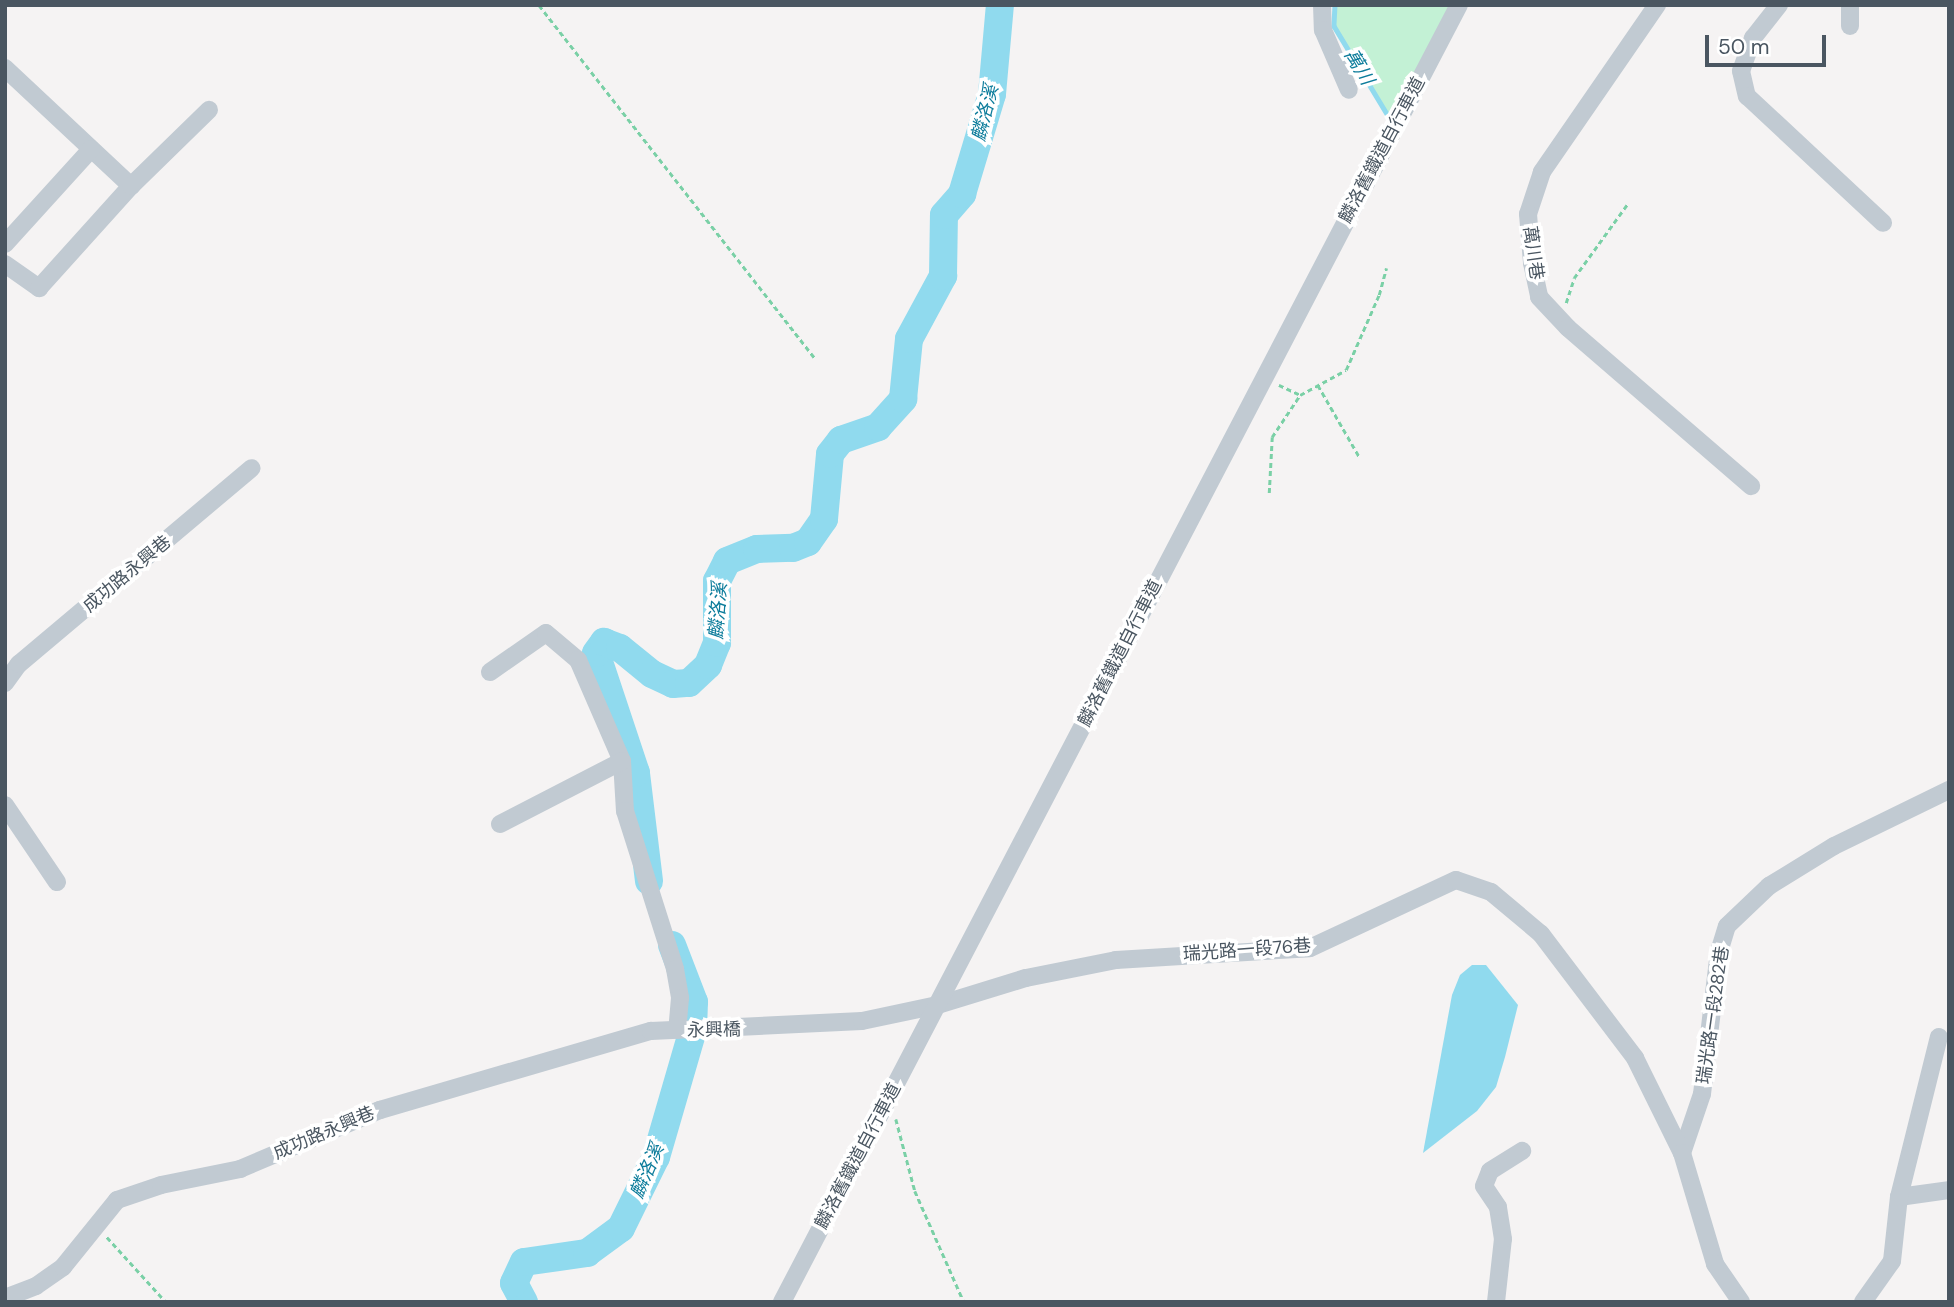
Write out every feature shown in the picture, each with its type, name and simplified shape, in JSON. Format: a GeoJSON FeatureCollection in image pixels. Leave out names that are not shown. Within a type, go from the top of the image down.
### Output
{"type":"FeatureCollection","features":[{"type":"Feature","properties":{"kind":"street"},"geometry":{"type":"LineString","coordinates":[[1322,5],[1323,30],[1349,90]]}},
{"type":"Feature","properties":{"kind":"street","name":"麟洛舊鐵道自行車道"},"geometry":{"type":"LineString","coordinates":[[782,1302],[1459,5]]}},
{"type":"Feature","properties":{"kind":"street","name":"萬川巷"},"geometry":{"type":"LineString","coordinates":[[1657,5],[1542,173],[1528,214],[1539,297],[1561,320],[1751,486]]}},
{"type":"Feature","properties":{"kind":"street"},"geometry":{"type":"LineString","coordinates":[[1779,5],[1753,38],[1741,71],[1746,96],[1883,223]]}},
{"type":"Feature","properties":{"kind":"street"},"geometry":{"type":"LineString","coordinates":[[1850,5],[1850,26]]}},
{"type":"Feature","properties":{"kind":"street"},"geometry":{"type":"LineString","coordinates":[[5,68],[131,186]]}},
{"type":"Feature","properties":{"kind":"street"},"geometry":{"type":"LineString","coordinates":[[9,274],[39,289],[131,186],[209,110]]}},
{"type":"Feature","properties":{"kind":"street"},"geometry":{"type":"LineString","coordinates":[[5,244],[91,149]]}},
{"type":"Feature","properties":{"kind":"street","name":"成功路永興巷"},"geometry":{"type":"LineString","coordinates":[[5,683],[19,664],[252,468]]}},
{"type":"Feature","properties":{"kind":"street"},"geometry":{"type":"LineString","coordinates":[[491,672],[546,633],[578,660],[622,761],[625,811],[675,969],[680,998],[677,1030]]}},
{"type":"Feature","properties":{"kind":"street"},"geometry":{"type":"LineString","coordinates":[[499,824],[622,761]]}},
{"type":"Feature","properties":{"kind":"street","name":"瑞光路一段282巷"},"geometry":{"type":"LineString","coordinates":[[1682,1153],[1702,1094],[1719,952],[1727,926],[1769,886],[1834,846],[1949,790]]}},
{"type":"Feature","properties":{"kind":"street"},"geometry":{"type":"LineString","coordinates":[[5,805],[57,882]]}},
{"type":"Feature","properties":{"kind":"street","name":"瑞光路一段76巷"},"geometry":{"type":"LineString","coordinates":[[750,1029],[862,1021],[938,1005],[1026,978],[1116,960],[1310,948],[1456,880],[1491,892],[1541,933],[1635,1058],[1682,1153],[1715,1264],[1741,1302]]}},
{"type":"Feature","properties":{"kind":"street","name":"永興橋"},"geometry":{"type":"LineString","coordinates":[[677,1030],[750,1029]]}},
{"type":"Feature","properties":{"kind":"street","name":"成功路永興巷"},"geometry":{"type":"LineString","coordinates":[[5,1298],[36,1286],[63,1267],[117,1200],[161,1185],[240,1168],[380,1110],[651,1031],[677,1030]]}},
{"type":"Feature","properties":{"kind":"street"},"geometry":{"type":"LineString","coordinates":[[1863,1302],[1892,1261],[1899,1197],[1939,1037]]}},
{"type":"Feature","properties":{"kind":"street"},"geometry":{"type":"LineString","coordinates":[[1496,1302],[1503,1239],[1498,1207],[1485,1186],[1490,1171],[1522,1152]]}},
{"type":"Feature","properties":{"kind":"street"},"geometry":{"type":"LineString","coordinates":[[1899,1197],[1949,1190]]}},
{"type":"Feature","properties":{"kind":"path"},"geometry":{"type":"LineString","coordinates":[[538,5],[816,360]]}},
{"type":"Feature","properties":{"kind":"path"},"geometry":{"type":"LineString","coordinates":[[1561,320],[1574,278],[1629,203]]}},
{"type":"Feature","properties":{"kind":"path"},"geometry":{"type":"LineString","coordinates":[[1269,493],[1272,437],[1300,395],[1346,370],[1379,295],[1385,268]]}},
{"type":"Feature","properties":{"kind":"path"},"geometry":{"type":"LineString","coordinates":[[1263,378],[1300,395]]}},
{"type":"Feature","properties":{"kind":"path"},"geometry":{"type":"LineString","coordinates":[[1318,385],[1359,456]]}},
{"type":"Feature","properties":{"kind":"path"},"geometry":{"type":"LineString","coordinates":[[890,1096],[915,1191],[964,1302]]}},
{"type":"Feature","properties":{"kind":"path"},"geometry":{"type":"LineString","coordinates":[[96,1224],[166,1302]]}},
{"type":"Feature","properties":{"kind":"green space"},"geometry":{"type":"Polygon","coordinates":[[[1335,5],[1456,5],[1394,125],[1334,26],[1335,5]]]}},
{"type":"Feature","properties":{"kind":"water"},"geometry":{"type":"Polygon","coordinates":[[[1472,965],[1486,965],[1518,1005],[1505,1057],[1496,1087],[1477,1111],[1423,1153],[1452,995],[1460,975],[1472,965]]]}},
{"type":"Feature","properties":{"kind":"waterway","name":"麟洛溪"},"geometry":{"type":"LineString","coordinates":[[649,881],[636,773],[596,653],[604,642],[620,648],[652,674],[673,684],[689,683],[708,665],[717,643],[717,581],[727,561],[757,549],[793,548],[808,542],[824,519],[830,454],[841,440],[878,427],[903,399],[909,339],[943,276],[944,215],[962,194],[992,94],[1000,5]]}},
{"type":"Feature","properties":{"kind":"waterway","name":"萬川"},"geometry":{"type":"LineString","coordinates":[[1335,5],[1334,26],[1392,122]]}},
{"type":"Feature","properties":{"kind":"waterway","name":"麟洛溪"},"geometry":{"type":"LineString","coordinates":[[524,1302],[514,1283],[524,1262],[587,1253],[621,1228],[656,1157],[693,1030],[694,1002],[672,945]]}}]}
